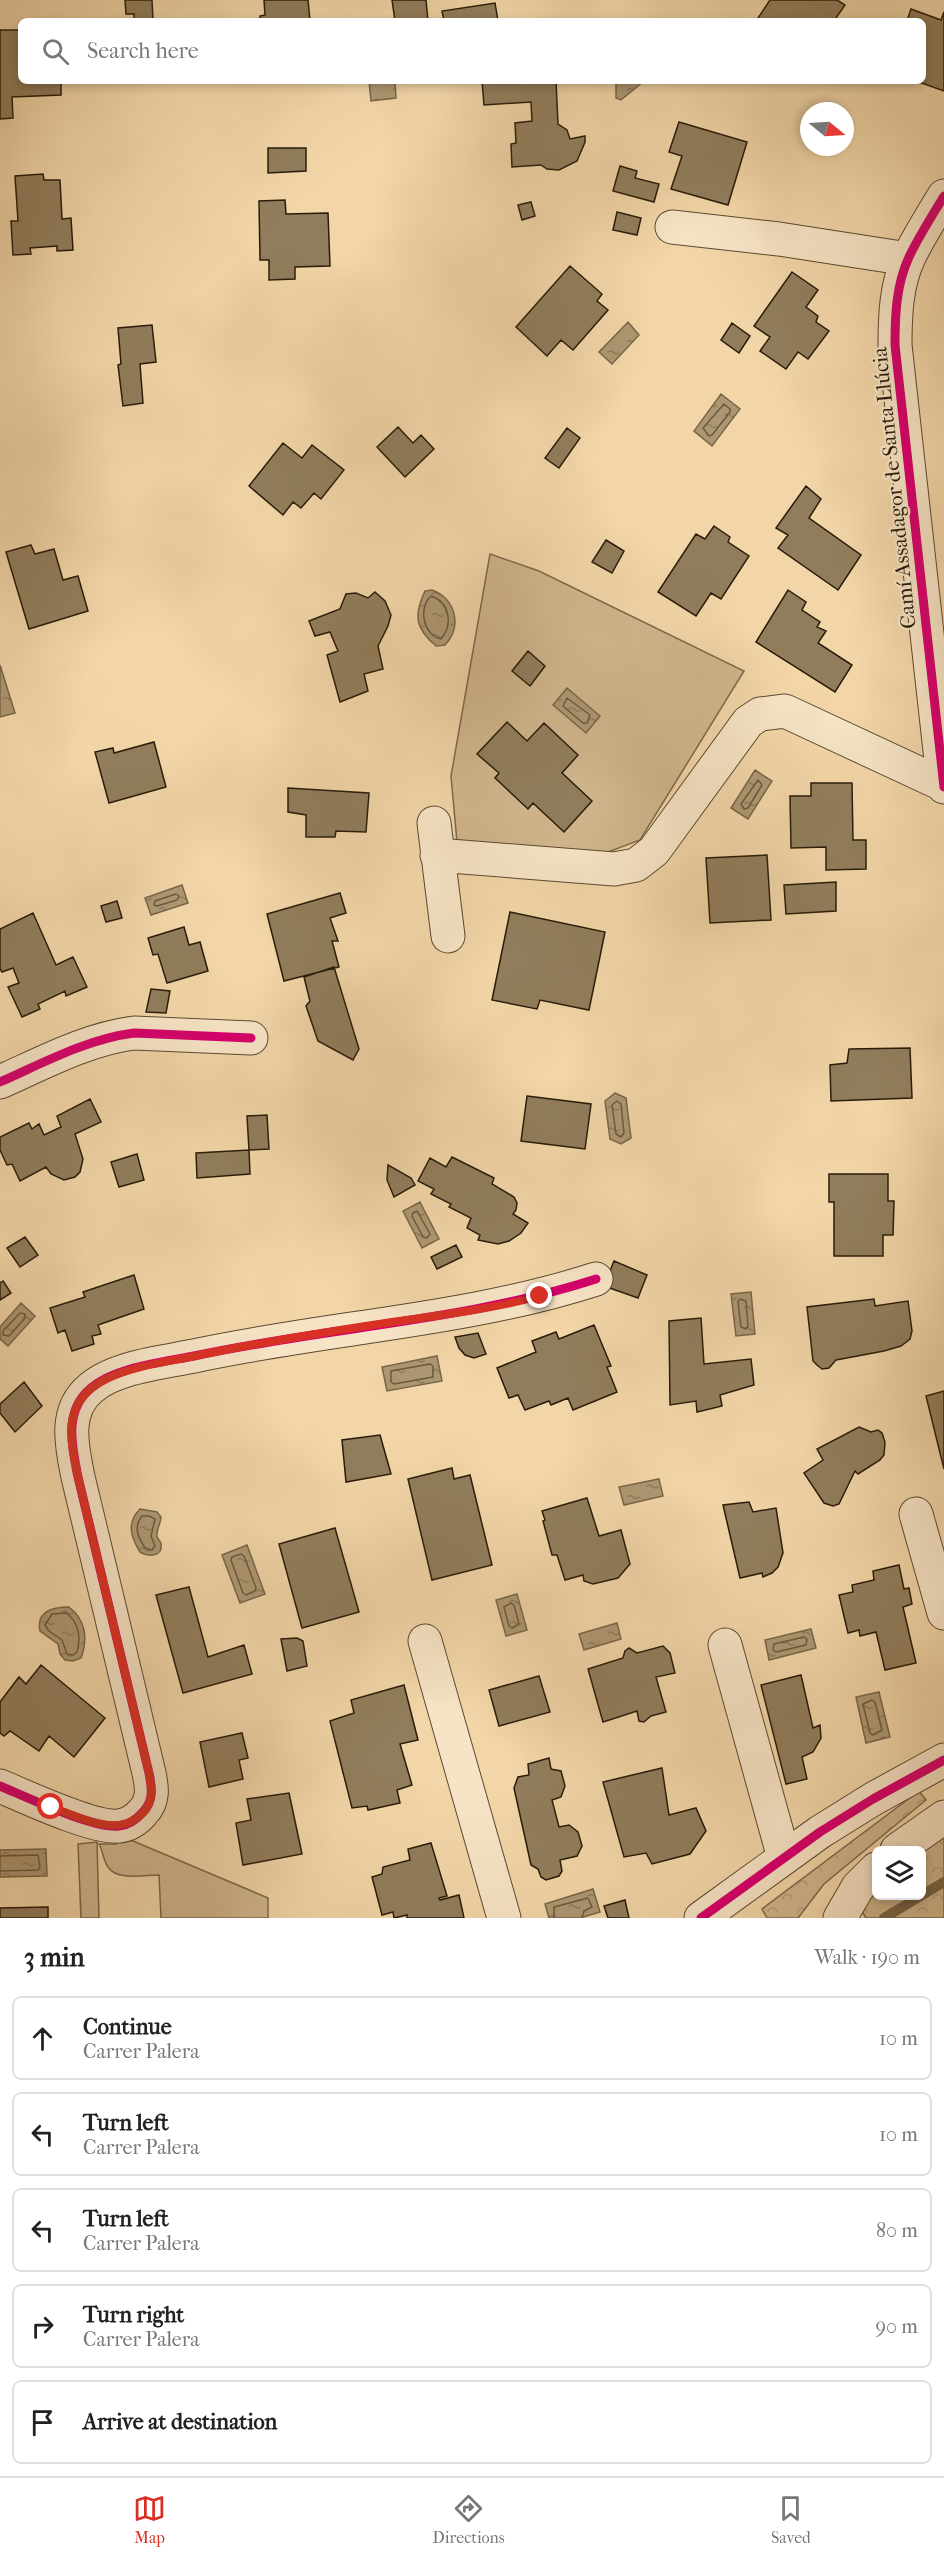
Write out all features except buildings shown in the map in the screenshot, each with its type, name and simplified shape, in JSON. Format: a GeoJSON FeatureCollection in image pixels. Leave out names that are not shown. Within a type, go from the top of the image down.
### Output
{"type":"FeatureCollection","features":[{"type":"Feature","properties":{"kind":"street","name":"Camí Assadagor de Santa Llúcia"},"geometry":{"type":"LineString","coordinates":[[944,195],[908,259],[897,295],[896,345],[944,786]]}},
{"type":"Feature","properties":{"kind":"street"},"geometry":{"type":"LineString","coordinates":[[672,227],[779,239],[908,259]]}},
{"type":"Feature","properties":{"kind":"street"},"geometry":{"type":"LineString","coordinates":[[448,936],[435,839],[614,869],[636,865],[654,851],[748,722],[766,712],[785,711],[944,786]]}},
{"type":"Feature","properties":{"kind":"street"},"geometry":{"type":"LineString","coordinates":[[0,1082],[86,1045],[120,1035],[134,1033],[250,1038]]}},
{"type":"Feature","properties":{"kind":"street"},"geometry":{"type":"LineString","coordinates":[[0,1786],[103,1825],[121,1826],[136,1820],[147,1809],[151,1797],[149,1773],[78,1477],[71,1438],[74,1413],[80,1399],[91,1388],[135,1368],[252,1343],[520,1301],[596,1279]]}},
{"type":"Feature","properties":{"kind":"street"},"geometry":{"type":"LineString","coordinates":[[916,1514],[944,1613]]}},
{"type":"Feature","properties":{"kind":"street"},"geometry":{"type":"LineString","coordinates":[[425,1641],[504,1918]]}},
{"type":"Feature","properties":{"kind":"street"},"geometry":{"type":"LineString","coordinates":[[725,1645],[784,1858]]}},
{"type":"Feature","properties":{"kind":"street"},"geometry":{"type":"LineString","coordinates":[[702,1918],[784,1858],[873,1799],[944,1760]]}},
{"type":"Feature","properties":{"kind":"street"},"geometry":{"type":"LineString","coordinates":[[904,1846],[944,1817]]}},
{"type":"Feature","properties":{"kind":"street"},"geometry":{"type":"LineString","coordinates":[[840,1917],[858,1887],[872,1873]]}},
{"type":"Feature","properties":{"kind":"green space"},"geometry":{"type":"Polygon","coordinates":[[[490,554],[539,571],[744,671],[640,840],[603,854],[457,842],[451,776],[490,554]]]}},
{"type":"Feature","properties":{"kind":"green space"},"geometry":{"type":"Polygon","coordinates":[[[919,1791],[926,1800],[824,1884],[798,1918],[767,1918],[762,1909],[919,1791]]]}},
{"type":"Feature","properties":{"kind":"green space"},"geometry":{"type":"Polygon","coordinates":[[[944,1832],[944,1918],[866,1918],[858,1905],[872,1889],[872,1900],[926,1900],[926,1847],[944,1832]]]}},
{"type":"Feature","properties":{"kind":"green space"},"geometry":{"type":"Polygon","coordinates":[[[126,1838],[268,1898],[268,1918],[161,1918],[159,1875],[124,1876],[112,1871],[105,1861],[99,1844],[116,1844],[126,1838]]]}},
{"type":"Feature","properties":{"kind":"green space"},"geometry":{"type":"Polygon","coordinates":[[[97,1842],[99,1918],[81,1918],[78,1844],[97,1842]]]}},
{"type":"Feature","properties":{"kind":"water"},"geometry":{"type":"Polygon","coordinates":[[[369,84],[395,84],[396,98],[371,101],[369,84]]]}},
{"type":"Feature","properties":{"kind":"water"},"geometry":{"type":"Polygon","coordinates":[[[616,84],[640,84],[621,100],[616,98],[616,84]]]}},
{"type":"Feature","properties":{"kind":"water"},"geometry":{"type":"Polygon","coordinates":[[[628,322],[639,335],[612,364],[599,352],[628,322]]]}},
{"type":"Feature","properties":{"kind":"water"},"geometry":{"type":"Polygon","coordinates":[[[721,394],[740,409],[712,446],[694,431],[721,394]]]}},
{"type":"Feature","properties":{"kind":"water"},"geometry":{"type":"Polygon","coordinates":[[[432,590],[446,599],[454,613],[454,630],[445,645],[436,646],[424,634],[418,622],[421,600],[425,591],[432,590]]]}},
{"type":"Feature","properties":{"kind":"water"},"geometry":{"type":"Polygon","coordinates":[[[0,665],[15,713],[0,717],[0,665]]]}},
{"type":"Feature","properties":{"kind":"water"},"geometry":{"type":"Polygon","coordinates":[[[567,688],[600,716],[586,733],[553,705],[567,688]]]}},
{"type":"Feature","properties":{"kind":"water"},"geometry":{"type":"Polygon","coordinates":[[[755,770],[772,781],[748,819],[731,808],[755,770]]]}},
{"type":"Feature","properties":{"kind":"water"},"geometry":{"type":"Polygon","coordinates":[[[182,885],[188,903],[151,915],[145,898],[182,885]]]}},
{"type":"Feature","properties":{"kind":"water"},"geometry":{"type":"Polygon","coordinates":[[[615,1093],[626,1098],[631,1138],[621,1144],[610,1139],[605,1101],[615,1093]]]}},
{"type":"Feature","properties":{"kind":"water"},"geometry":{"type":"Polygon","coordinates":[[[420,1202],[439,1239],[422,1248],[403,1211],[420,1202]]]}},
{"type":"Feature","properties":{"kind":"water"},"geometry":{"type":"Polygon","coordinates":[[[751,1292],[755,1334],[736,1336],[731,1294],[751,1292]]]}},
{"type":"Feature","properties":{"kind":"water"},"geometry":{"type":"Polygon","coordinates":[[[21,1303],[35,1316],[8,1346],[0,1339],[0,1327],[21,1303]]]}},
{"type":"Feature","properties":{"kind":"water"},"geometry":{"type":"Polygon","coordinates":[[[437,1356],[442,1381],[387,1391],[382,1367],[437,1356]]]}},
{"type":"Feature","properties":{"kind":"water"},"geometry":{"type":"Polygon","coordinates":[[[659,1479],[663,1496],[624,1505],[619,1487],[659,1479]]]}},
{"type":"Feature","properties":{"kind":"water"},"geometry":{"type":"Polygon","coordinates":[[[140,1509],[157,1512],[161,1517],[157,1537],[161,1548],[157,1554],[147,1555],[140,1552],[134,1541],[131,1525],[140,1509]]]}},
{"type":"Feature","properties":{"kind":"water"},"geometry":{"type":"Polygon","coordinates":[[[247,1545],[265,1594],[240,1603],[222,1555],[247,1545]]]}},
{"type":"Feature","properties":{"kind":"water"},"geometry":{"type":"Polygon","coordinates":[[[517,1594],[527,1630],[506,1636],[496,1600],[517,1594]]]}},
{"type":"Feature","properties":{"kind":"water"},"geometry":{"type":"Polygon","coordinates":[[[69,1607],[79,1618],[85,1637],[81,1658],[73,1661],[65,1660],[60,1654],[58,1644],[40,1631],[39,1624],[43,1615],[52,1609],[69,1607]]]}},
{"type":"Feature","properties":{"kind":"water"},"geometry":{"type":"Polygon","coordinates":[[[617,1623],[621,1639],[584,1650],[579,1634],[617,1623]]]}},
{"type":"Feature","properties":{"kind":"water"},"geometry":{"type":"Polygon","coordinates":[[[811,1629],[816,1648],[769,1660],[765,1640],[811,1629]]]}},
{"type":"Feature","properties":{"kind":"water"},"geometry":{"type":"Polygon","coordinates":[[[879,1692],[890,1737],[866,1743],[856,1697],[879,1692]]]}},
{"type":"Feature","properties":{"kind":"water"},"geometry":{"type":"Polygon","coordinates":[[[46,1849],[47,1876],[0,1877],[0,1850],[46,1849]]]}},
{"type":"Feature","properties":{"kind":"water"},"geometry":{"type":"Polygon","coordinates":[[[593,1889],[600,1912],[580,1918],[549,1918],[545,1904],[593,1889]]]}},
{"type":"Feature","properties":{"kind":"waterway"},"geometry":{"type":"LineString","coordinates":[[884,1918],[944,1882]]}},
{"type":"Feature","properties":{"kind":"cycle path"},"geometry":{"type":"LineString","coordinates":[[944,196],[909,257],[901,278],[895,323],[895,345],[944,787]]}},
{"type":"Feature","properties":{"kind":"cycle path"},"geometry":{"type":"LineString","coordinates":[[0,1082],[66,1053],[99,1041],[134,1033],[251,1038]]}},
{"type":"Feature","properties":{"kind":"cycle path"},"geometry":{"type":"LineString","coordinates":[[0,1786],[77,1818],[108,1826],[119,1826],[132,1821],[141,1815],[151,1799],[149,1773],[78,1477],[72,1442],[76,1407],[91,1388],[113,1375],[155,1363],[244,1346],[497,1305],[596,1279]]}},
{"type":"Feature","properties":{"kind":"cycle path"},"geometry":{"type":"LineString","coordinates":[[701,1918],[820,1832],[873,1799],[944,1760]]}},
{"type":"Feature","properties":{"kind":"route"},"geometry":{"type":"LineString","coordinates":[[51,1807],[103,1825],[121,1826],[136,1820],[147,1809],[152,1786],[78,1477],[71,1438],[74,1413],[80,1399],[91,1388],[105,1380],[135,1368],[263,1341],[442,1315],[540,1296]]}}]}
